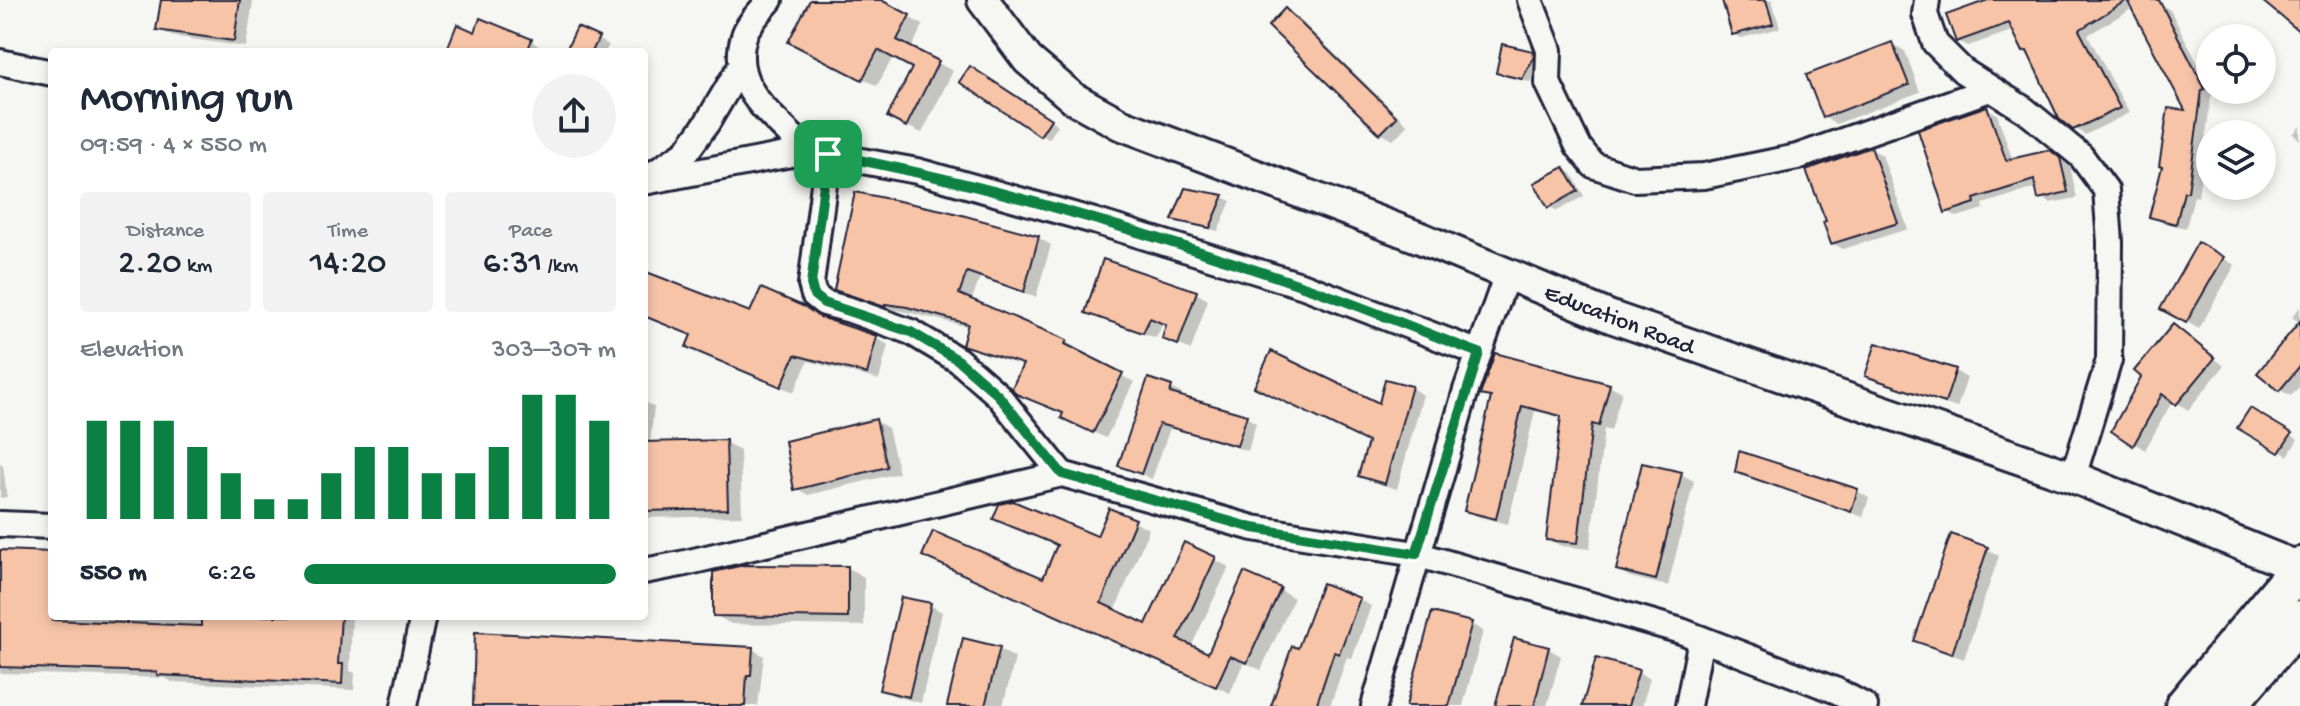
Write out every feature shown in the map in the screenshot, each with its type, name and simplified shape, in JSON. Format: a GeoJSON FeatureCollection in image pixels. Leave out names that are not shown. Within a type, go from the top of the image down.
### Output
{"type":"FeatureCollection","features":[{"type":"Feature","properties":{"kind":"highway"},"geometry":{"type":"LineString","coordinates":[[2185,706],[2300,568]]}},
{"type":"Feature","properties":{"kind":"highway"},"geometry":{"type":"LineString","coordinates":[[2226,706],[2300,620]]}},
{"type":"Feature","properties":{"kind":"street"},"geometry":{"type":"LineString","coordinates":[[648,177],[686,152],[707,123],[740,67],[744,34],[770,0]]}},
{"type":"Feature","properties":{"kind":"street","name":"Education Road"},"geometry":{"type":"LineString","coordinates":[[983,0],[1028,60],[1073,98],[1120,124],[1418,237],[1611,317],[2073,477],[2300,568]]}},
{"type":"Feature","properties":{"kind":"street"},"geometry":{"type":"LineString","coordinates":[[1530,0],[1549,50],[1548,83],[1578,146],[1593,165],[1635,179],[1704,176],[1797,157],[1990,89]]}},
{"type":"Feature","properties":{"kind":"street"},"geometry":{"type":"LineString","coordinates":[[1927,0],[1925,14],[1935,43],[1963,71],[2025,110],[2081,156],[2106,190],[2110,242],[2109,360],[2073,477]]}},
{"type":"Feature","properties":{"kind":"street"},"geometry":{"type":"LineString","coordinates":[[0,62],[48,72]]}},
{"type":"Feature","properties":{"kind":"street"},"geometry":{"type":"LineString","coordinates":[[740,67],[747,88],[817,152]]}},
{"type":"Feature","properties":{"kind":"street"},"geometry":{"type":"LineString","coordinates":[[817,152],[811,284],[814,295],[824,303],[911,332],[958,360],[998,395],[1062,474]]}},
{"type":"Feature","properties":{"kind":"street"},"geometry":{"type":"LineString","coordinates":[[648,179],[817,152],[917,171],[1109,225],[1304,286],[1479,353]]}},
{"type":"Feature","properties":{"kind":"street"},"geometry":{"type":"LineString","coordinates":[[1374,706],[1416,554],[1507,274]]}},
{"type":"Feature","properties":{"kind":"street"},"geometry":{"type":"LineString","coordinates":[[648,570],[1062,474],[1253,528],[1416,554],[1701,639],[1837,691],[1865,706]]}},
{"type":"Feature","properties":{"kind":"street"},"geometry":{"type":"LineString","coordinates":[[0,524],[48,526]]}},
{"type":"Feature","properties":{"kind":"street"},"geometry":{"type":"LineString","coordinates":[[404,706],[422,620]]}},
{"type":"Feature","properties":{"kind":"street"},"geometry":{"type":"LineString","coordinates":[[1688,706],[1701,639]]}},
{"type":"Feature","properties":{"kind":"building"},"geometry":{"type":"Polygon","coordinates":[[[161,0],[240,0],[234,41],[156,30],[161,0]]]}},
{"type":"Feature","properties":{"kind":"building"},"geometry":{"type":"Polygon","coordinates":[[[810,0],[881,0],[910,15],[897,40],[939,61],[906,127],[887,117],[912,68],[878,50],[862,80],[788,42],[810,0]]]}},
{"type":"Feature","properties":{"kind":"building"},"geometry":{"type":"Polygon","coordinates":[[[1722,0],[1766,0],[1773,24],[1732,35],[1722,0]]]}},
{"type":"Feature","properties":{"kind":"building"},"geometry":{"type":"Polygon","coordinates":[[[1988,0],[2127,0],[2079,30],[2120,108],[2073,130],[2059,119],[2027,51],[2023,52],[2009,23],[1956,42],[1946,15],[1988,0]]]}},
{"type":"Feature","properties":{"kind":"building"},"geometry":{"type":"Polygon","coordinates":[[[2127,0],[2159,0],[2196,72],[2196,104],[2200,104],[2188,192],[2184,192],[2176,224],[2149,217],[2162,167],[2159,166],[2168,108],[2185,110],[2127,0]]]}},
{"type":"Feature","properties":{"kind":"building"},"geometry":{"type":"Polygon","coordinates":[[[2261,0],[2300,0],[2300,32],[2261,0]]]}},
{"type":"Feature","properties":{"kind":"building"},"geometry":{"type":"Polygon","coordinates":[[[1285,8],[1397,117],[1380,134],[1268,26],[1285,8]]]}},
{"type":"Feature","properties":{"kind":"building"},"geometry":{"type":"Polygon","coordinates":[[[480,18],[532,39],[529,48],[448,48],[457,24],[475,32],[480,18]]]}},
{"type":"Feature","properties":{"kind":"building"},"geometry":{"type":"Polygon","coordinates":[[[577,27],[599,37],[594,48],[567,48],[577,27]]]}},
{"type":"Feature","properties":{"kind":"building"},"geometry":{"type":"Polygon","coordinates":[[[1892,42],[1909,85],[1823,118],[1806,75],[1892,42]]]}},
{"type":"Feature","properties":{"kind":"building"},"geometry":{"type":"Polygon","coordinates":[[[1502,44],[1533,51],[1534,57],[1522,79],[1496,73],[1502,44]]]}},
{"type":"Feature","properties":{"kind":"building"},"geometry":{"type":"Polygon","coordinates":[[[970,66],[1051,119],[1040,136],[959,82],[970,66]]]}},
{"type":"Feature","properties":{"kind":"building"},"geometry":{"type":"Polygon","coordinates":[[[1987,106],[2006,160],[2050,150],[2060,158],[2068,192],[2038,199],[2034,180],[1974,199],[1975,203],[1945,213],[1918,130],[1987,106]]]}},
{"type":"Feature","properties":{"kind":"building"},"geometry":{"type":"Polygon","coordinates":[[[1871,147],[1898,223],[1831,244],[1823,222],[1826,221],[1806,170],[1871,147]]]}},
{"type":"Feature","properties":{"kind":"building"},"geometry":{"type":"Polygon","coordinates":[[[1564,167],[1578,191],[1548,208],[1534,183],[1564,167]]]}},
{"type":"Feature","properties":{"kind":"building"},"geometry":{"type":"Polygon","coordinates":[[[1185,188],[1224,195],[1210,228],[1172,220],[1185,188]]]}},
{"type":"Feature","properties":{"kind":"building"},"geometry":{"type":"Polygon","coordinates":[[[855,192],[947,211],[1039,236],[1024,292],[967,272],[959,294],[1067,340],[1065,344],[1123,373],[1093,433],[1061,418],[1063,413],[1016,394],[1012,388],[1023,364],[962,345],[968,324],[907,307],[885,304],[885,307],[834,290],[855,192]]]}},
{"type":"Feature","properties":{"kind":"building"},"geometry":{"type":"Polygon","coordinates":[[[2198,242],[2224,257],[2186,323],[2160,309],[2198,242]]]}},
{"type":"Feature","properties":{"kind":"building"},"geometry":{"type":"Polygon","coordinates":[[[1103,259],[1197,291],[1178,345],[1162,339],[1166,325],[1150,318],[1143,333],[1085,313],[1103,259]]]}},
{"type":"Feature","properties":{"kind":"building"},"geometry":{"type":"Polygon","coordinates":[[[648,273],[750,312],[761,288],[820,317],[877,336],[867,374],[795,355],[781,387],[686,347],[691,335],[648,318],[648,273]]]}},
{"type":"Feature","properties":{"kind":"building"},"geometry":{"type":"Polygon","coordinates":[[[2300,321],[2300,366],[2279,391],[2257,373],[2300,321]]]}},
{"type":"Feature","properties":{"kind":"building"},"geometry":{"type":"Polygon","coordinates":[[[2173,324],[2215,358],[2176,405],[2162,394],[2133,446],[2111,431],[2141,377],[2134,371],[2173,324]]]}},
{"type":"Feature","properties":{"kind":"building"},"geometry":{"type":"Polygon","coordinates":[[[1876,343],[1956,369],[1945,403],[1865,376],[1876,343]]]}},
{"type":"Feature","properties":{"kind":"building"},"geometry":{"type":"Polygon","coordinates":[[[1271,351],[1379,403],[1385,379],[1412,386],[1385,484],[1358,476],[1368,442],[1254,387],[1271,351]]]}},
{"type":"Feature","properties":{"kind":"building"},"geometry":{"type":"Polygon","coordinates":[[[1495,353],[1610,384],[1599,426],[1592,424],[1578,543],[1546,540],[1561,416],[1522,406],[1496,519],[1464,511],[1491,397],[1480,395],[1495,353]]]}},
{"type":"Feature","properties":{"kind":"building"},"geometry":{"type":"Polygon","coordinates":[[[1148,378],[1172,386],[1170,393],[1247,415],[1237,446],[1159,424],[1141,474],[1118,466],[1148,378]]]}},
{"type":"Feature","properties":{"kind":"building"},"geometry":{"type":"Polygon","coordinates":[[[2250,408],[2292,433],[2279,453],[2237,428],[2250,408]]]}},
{"type":"Feature","properties":{"kind":"building"},"geometry":{"type":"Polygon","coordinates":[[[876,419],[887,467],[794,490],[785,441],[876,419]]]}},
{"type":"Feature","properties":{"kind":"building"},"geometry":{"type":"Polygon","coordinates":[[[726,440],[728,509],[648,511],[648,442],[726,440]]]}},
{"type":"Feature","properties":{"kind":"building"},"geometry":{"type":"Polygon","coordinates":[[[1739,451],[1858,489],[1851,512],[1735,472],[1739,451]]]}},
{"type":"Feature","properties":{"kind":"building"},"geometry":{"type":"Polygon","coordinates":[[[1642,463],[1682,472],[1656,580],[1616,570],[1642,463]]]}},
{"type":"Feature","properties":{"kind":"building"},"geometry":{"type":"Polygon","coordinates":[[[1013,501],[1097,536],[1109,508],[1136,519],[1101,603],[1146,624],[1184,542],[1216,557],[1178,639],[1208,653],[1244,572],[1281,588],[1247,663],[1230,656],[1216,687],[922,556],[933,531],[1043,578],[1057,545],[993,519],[999,504],[1013,501]]]}},
{"type":"Feature","properties":{"kind":"building"},"geometry":{"type":"Polygon","coordinates":[[[1951,534],[1988,547],[1952,654],[1914,641],[1951,534]]]}},
{"type":"Feature","properties":{"kind":"building"},"geometry":{"type":"Polygon","coordinates":[[[0,550],[48,552],[48,620],[201,626],[201,620],[341,620],[338,664],[343,664],[342,684],[157,675],[157,672],[0,667],[0,550]]]}},
{"type":"Feature","properties":{"kind":"building"},"geometry":{"type":"Polygon","coordinates":[[[744,565],[848,566],[848,618],[713,616],[713,572],[744,565]]]}},
{"type":"Feature","properties":{"kind":"building"},"geometry":{"type":"Polygon","coordinates":[[[1322,583],[1360,598],[1339,654],[1334,652],[1316,706],[1271,706],[1292,646],[1298,648],[1322,583]]]}},
{"type":"Feature","properties":{"kind":"building"},"geometry":{"type":"Polygon","coordinates":[[[901,597],[931,603],[909,697],[879,690],[901,597]]]}},
{"type":"Feature","properties":{"kind":"building"},"geometry":{"type":"Polygon","coordinates":[[[1432,612],[1472,622],[1449,706],[1406,706],[1432,612]]]}},
{"type":"Feature","properties":{"kind":"building"},"geometry":{"type":"Polygon","coordinates":[[[475,632],[753,647],[745,706],[473,706],[475,632]]]}},
{"type":"Feature","properties":{"kind":"building"},"geometry":{"type":"Polygon","coordinates":[[[963,638],[1000,647],[985,706],[947,706],[963,638]]]}},
{"type":"Feature","properties":{"kind":"building"},"geometry":{"type":"Polygon","coordinates":[[[1514,638],[1549,647],[1534,706],[1495,706],[1514,638]]]}},
{"type":"Feature","properties":{"kind":"building"},"geometry":{"type":"Polygon","coordinates":[[[1596,658],[1639,670],[1628,706],[1582,706],[1596,658]]]}},
{"type":"Feature","properties":{"kind":"route"},"geometry":{"type":"LineString","coordinates":[[828,154],[917,171],[1094,221],[1304,286],[1479,353],[1416,554],[1253,528],[1062,474],[998,395],[958,360],[911,332],[824,303],[814,295],[811,284],[828,154]]}}]}
